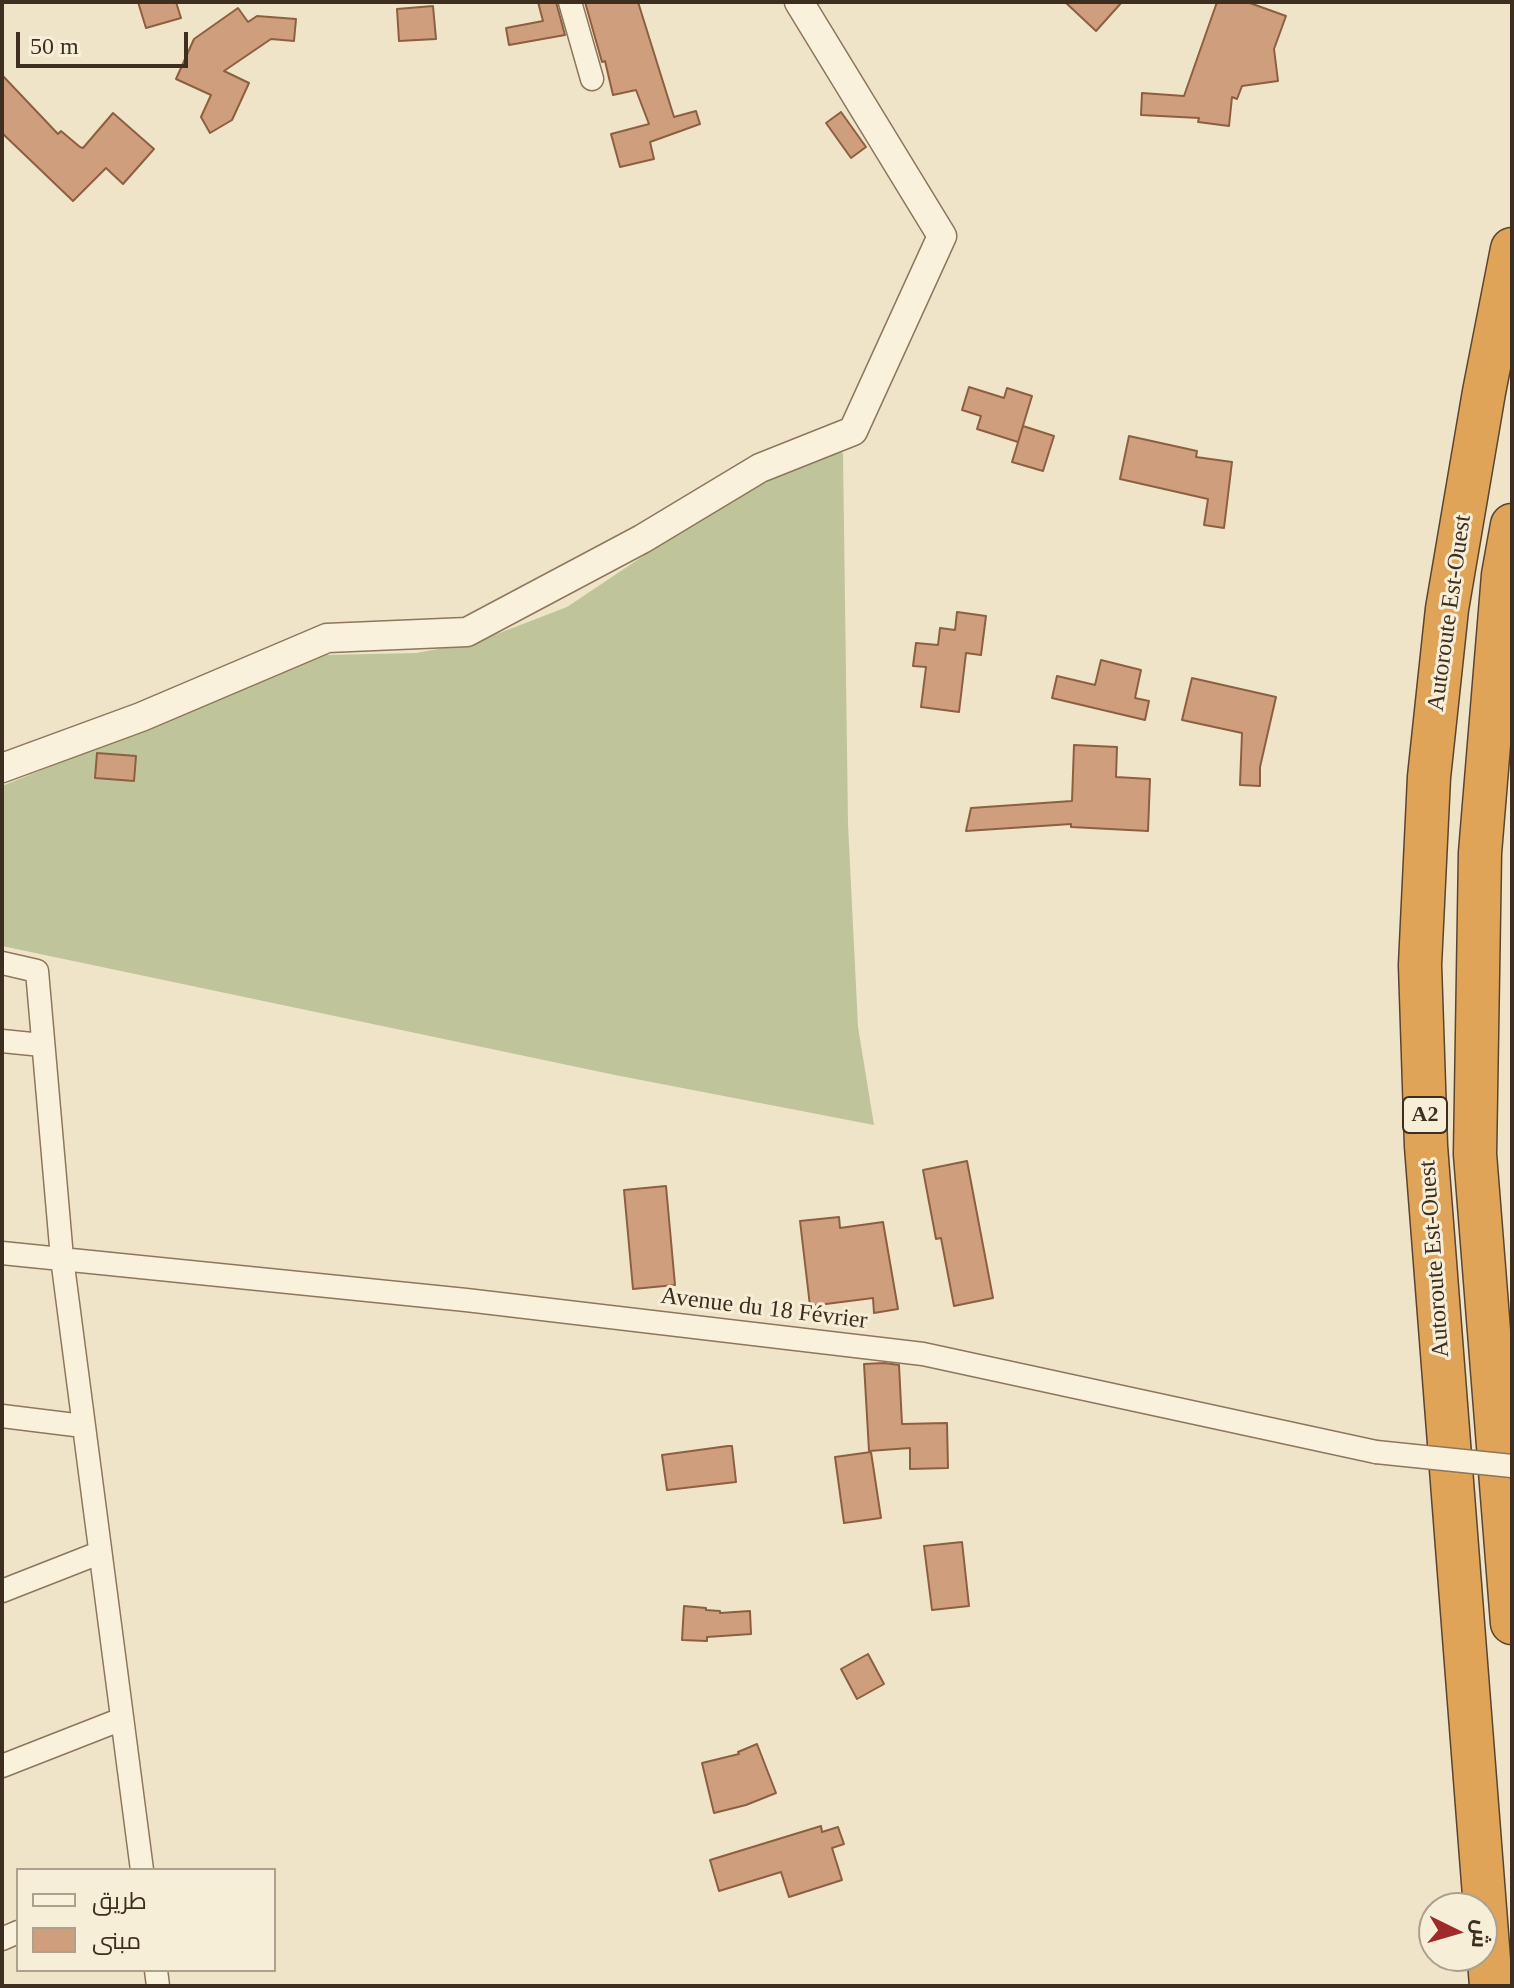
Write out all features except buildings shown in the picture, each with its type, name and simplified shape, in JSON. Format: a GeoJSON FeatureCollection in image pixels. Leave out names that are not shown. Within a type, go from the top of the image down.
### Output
{"type":"FeatureCollection","features":[{"type":"Feature","properties":{"kind":"highway","name":"Autoroute Est-Ouest"},"geometry":{"type":"LineString","coordinates":[[1491,1986],[1426,1146],[1420,965],[1429,777],[1447,609],[1512,249]]}},
{"type":"Feature","properties":{"kind":"highway","name":"Autoroute Est-Ouest"},"geometry":{"type":"LineString","coordinates":[[1512,525],[1503,575],[1480,853],[1475,1154],[1512,1623]]}},
{"type":"Feature","properties":{"kind":"street"},"geometry":{"type":"LineString","coordinates":[[570,2],[592,79]]}},
{"type":"Feature","properties":{"kind":"street"},"geometry":{"type":"LineString","coordinates":[[2,768],[141,717],[327,638],[467,632],[642,539],[760,468],[853,431],[942,236],[799,2]]}},
{"type":"Feature","properties":{"kind":"street"},"geometry":{"type":"LineString","coordinates":[[2,963],[37,971],[62,1258],[142,1868]]}},
{"type":"Feature","properties":{"kind":"street"},"geometry":{"type":"LineString","coordinates":[[2,1041],[42,1045]]}},
{"type":"Feature","properties":{"kind":"street","name":"Avenue du 18 Février"},"geometry":{"type":"LineString","coordinates":[[2,1253],[466,1300],[923,1354],[1376,1452],[1512,1466]]}},
{"type":"Feature","properties":{"kind":"street"},"geometry":{"type":"LineString","coordinates":[[2,1416],[83,1426]]}},
{"type":"Feature","properties":{"kind":"street"},"geometry":{"type":"LineString","coordinates":[[2,1591],[99,1553]]}},
{"type":"Feature","properties":{"kind":"street"},"geometry":{"type":"LineString","coordinates":[[2,1766],[122,1719]]}},
{"type":"Feature","properties":{"kind":"green space"},"geometry":{"type":"Polygon","coordinates":[[[833,448],[843,453],[848,824],[858,1027],[874,1125],[615,1075],[2,946],[2,786],[326,655],[416,653],[476,642],[567,607],[742,490],[833,448]]]}}]}
